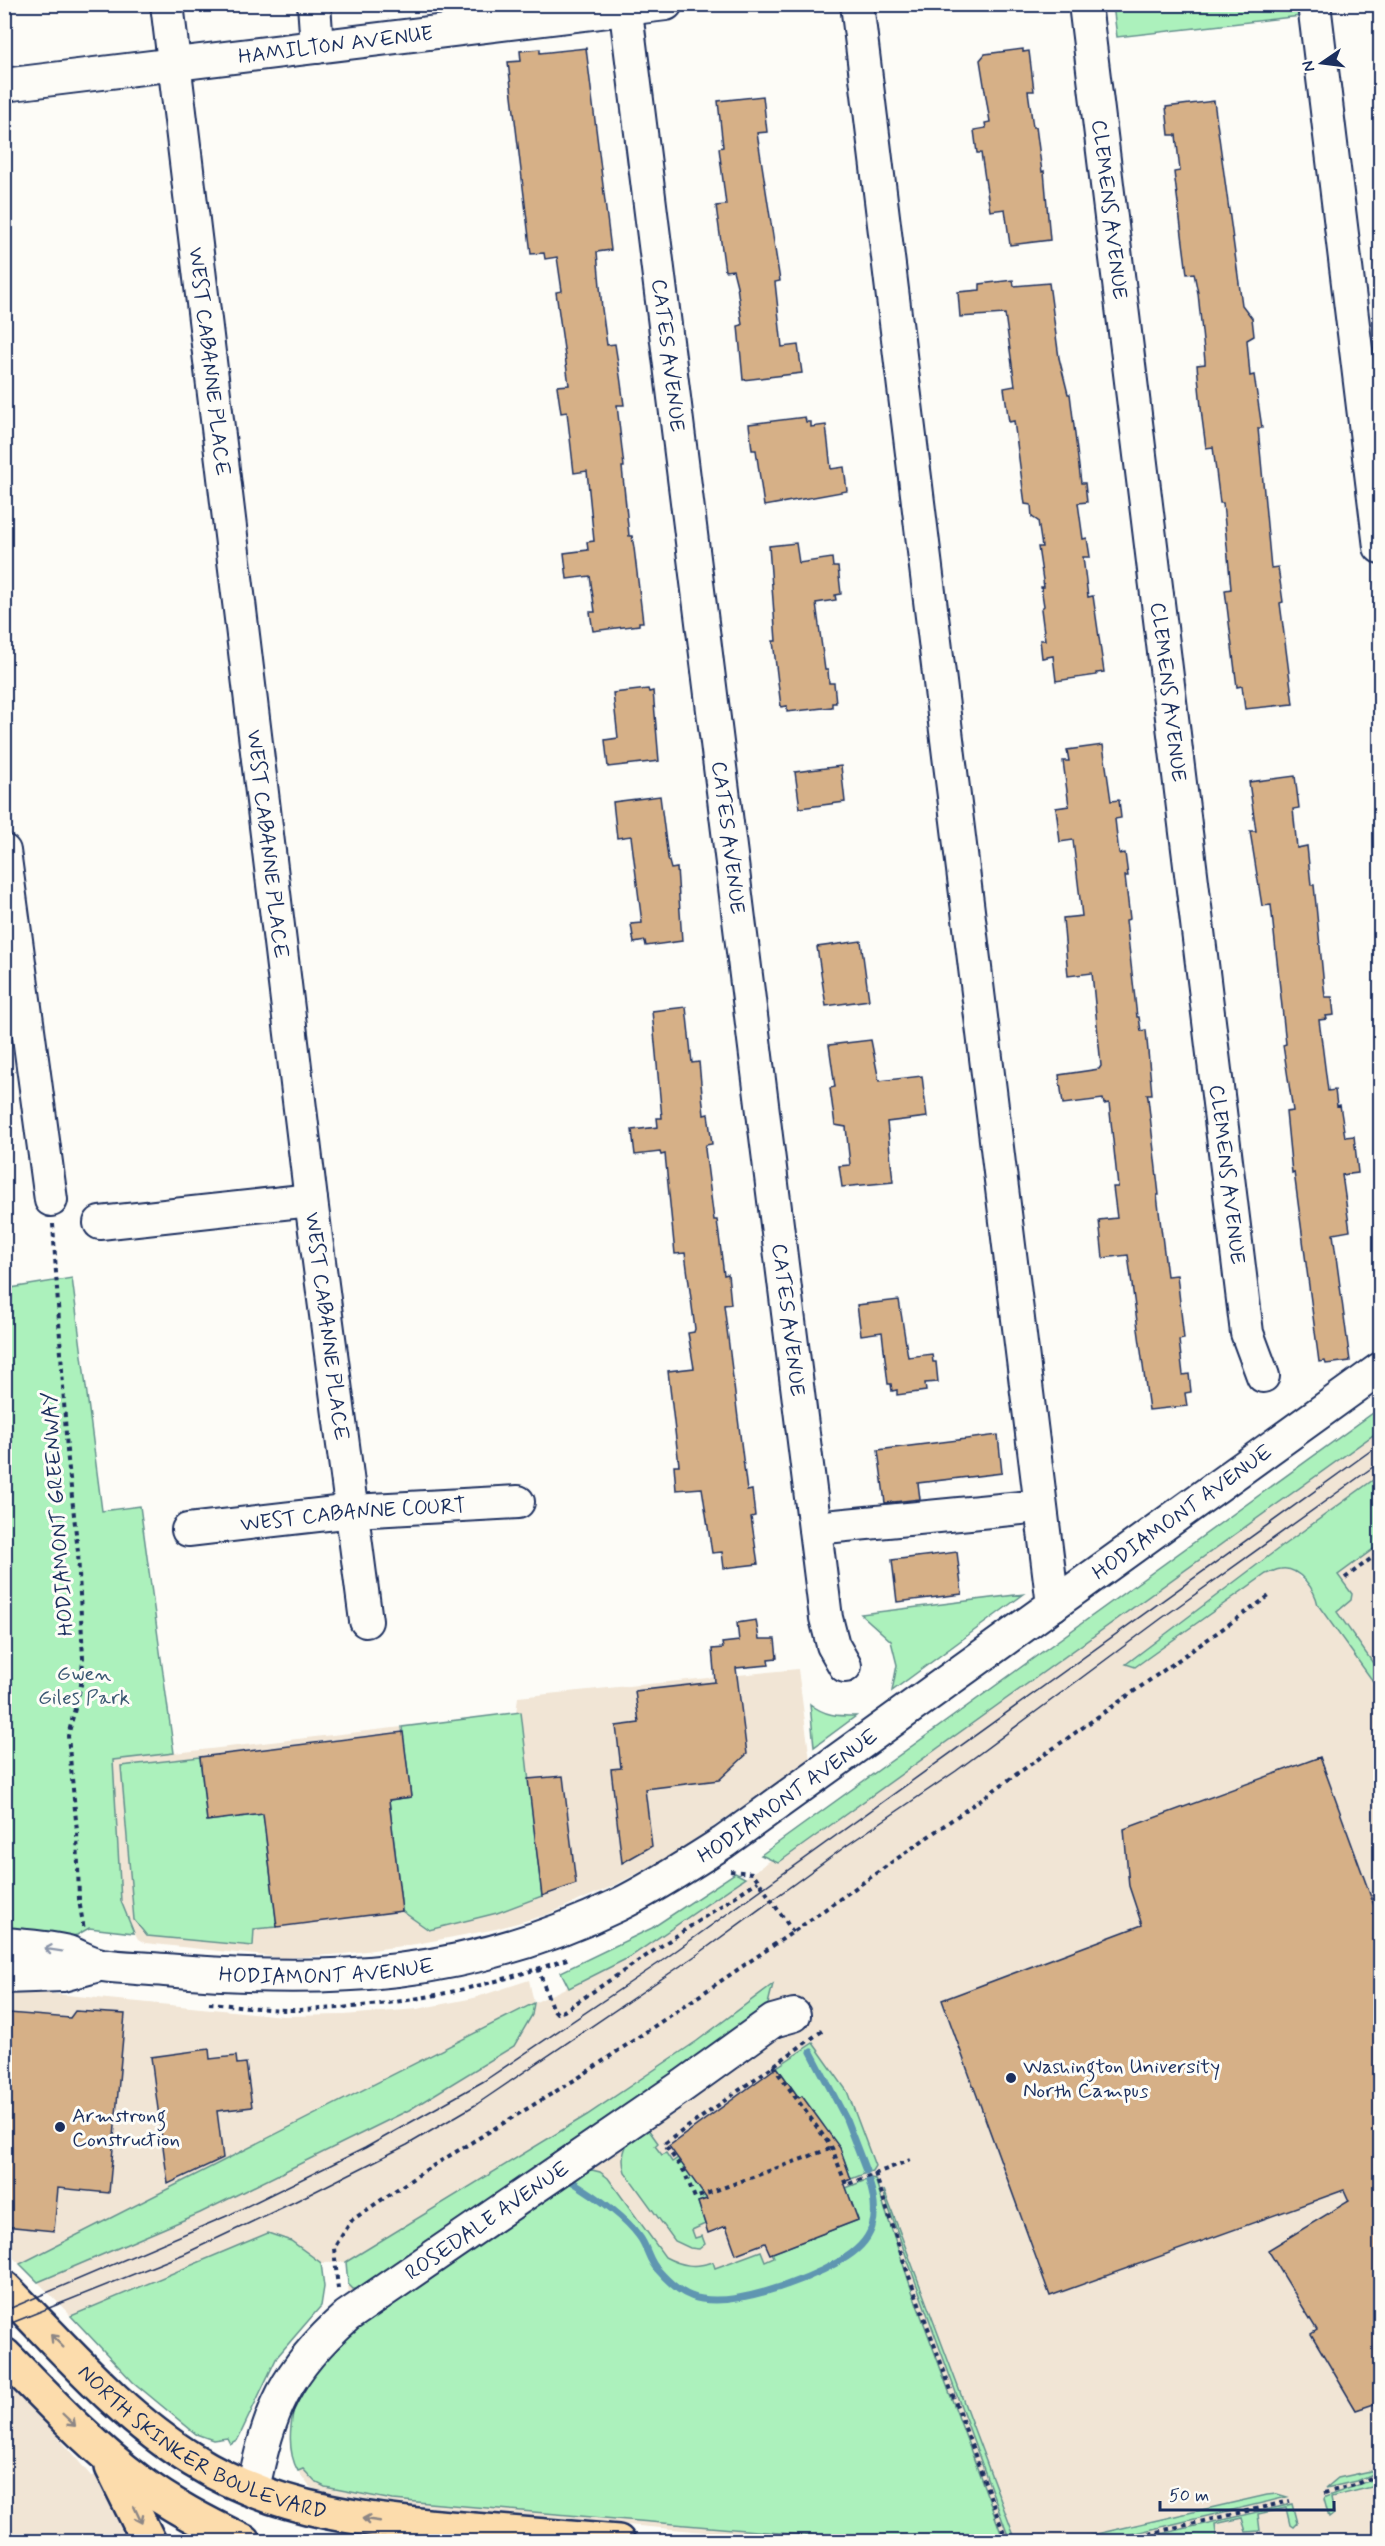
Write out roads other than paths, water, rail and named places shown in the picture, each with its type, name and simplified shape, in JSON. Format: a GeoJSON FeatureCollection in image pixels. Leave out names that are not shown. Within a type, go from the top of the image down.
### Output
{"type":"FeatureCollection","features":[{"type":"Feature","properties":{"kind":"main road","name":"NORTH SKINKER BOULEVARD"},"geometry":{"type":"LineString","coordinates":[[4,2289],[124,2407],[158,2436],[193,2460],[253,2490],[309,2508],[396,2524],[618,2541]]}},
{"type":"Feature","properties":{"kind":"main road"},"geometry":{"type":"LineString","coordinates":[[4,2355],[68,2420],[137,2480],[170,2502],[243,2541],[253,2490]]}},
{"type":"Feature","properties":{"kind":"main road"},"geometry":{"type":"LineString","coordinates":[[104,2452],[129,2496],[149,2541]]}},
{"type":"Feature","properties":{"kind":"street","name":"WEST CABANNE PLACE"},"geometry":{"type":"LineString","coordinates":[[167,4],[311,1200],[366,1622]]}},
{"type":"Feature","properties":{"kind":"street"},"geometry":{"type":"LineString","coordinates":[[314,4],[317,47]]}},
{"type":"Feature","properties":{"kind":"street","name":"HAMILTON AVENUE"},"geometry":{"type":"LineString","coordinates":[[4,84],[174,65],[625,7],[666,4]]}},
{"type":"Feature","properties":{"kind":"street"},"geometry":{"type":"LineString","coordinates":[[857,4],[1053,1605]]}},
{"type":"Feature","properties":{"kind":"street","name":"CLEMENS AVENUE"},"geometry":{"type":"LineString","coordinates":[[1085,4],[1247,1334],[1263,1376]]}},
{"type":"Feature","properties":{"kind":"street"},"geometry":{"type":"LineString","coordinates":[[1314,4],[1380,547]]}},
{"type":"Feature","properties":{"kind":"street","name":"CATES AVENUE"},"geometry":{"type":"LineString","coordinates":[[625,7],[826,1618],[833,1645],[845,1666]]}},
{"type":"Feature","properties":{"kind":"street"},"geometry":{"type":"LineString","coordinates":[[4,851],[51,1200]]}},
{"type":"Feature","properties":{"kind":"street"},"geometry":{"type":"LineString","coordinates":[[100,1224],[311,1200]]}},
{"type":"Feature","properties":{"kind":"street","name":"HODIAMONT AVENUE"},"geometry":{"type":"LineString","coordinates":[[4,1944],[67,1952],[99,1965],[279,1978],[385,1974],[433,1966],[530,1941],[620,1905],[674,1874],[729,1838],[1380,1369]]}},
{"type":"Feature","properties":{"kind":"street","name":"WEST CABANNE COURT"},"geometry":{"type":"LineString","coordinates":[[188,1530],[352,1512],[518,1502]]}},
{"type":"Feature","properties":{"kind":"street"},"geometry":{"type":"LineString","coordinates":[[815,1528],[1021,1508]]}},
{"type":"Feature","properties":{"kind":"street","name":"HODIAMONT AVENUE"},"geometry":{"type":"LineString","coordinates":[[4,1977],[62,1975],[99,1965]]}},
{"type":"Feature","properties":{"kind":"street","name":"ROSEDALE AVENUE"},"geometry":{"type":"LineString","coordinates":[[253,2490],[261,2447],[286,2385],[302,2360],[346,2316],[684,2085],[773,2021],[794,2014]]}},
{"type":"Feature","properties":{"kind":"waterway"},"geometry":{"type":"LineString","coordinates":[[811,2052],[846,2119],[866,2171]]}},
{"type":"Feature","properties":{"kind":"waterway"},"geometry":{"type":"LineString","coordinates":[[568,2179],[616,2212],[632,2228],[642,2240],[655,2267],[670,2282],[687,2294],[706,2300],[725,2300],[767,2291],[808,2277],[852,2254],[861,2246],[872,2228],[874,2206],[869,2181]]}},
{"type":"Feature","properties":{"kind":"tram line"},"geometry":{"type":"LineString","coordinates":[[4,2311],[229,2215],[365,2148],[484,2081],[659,1963],[1380,1444]]}},
{"type":"Feature","properties":{"kind":"tram line"},"geometry":{"type":"LineString","coordinates":[[4,2326],[184,2254],[407,2145],[477,2104],[698,1954],[846,1846],[956,1771],[1162,1618],[1380,1462]]}},
{"type":"Feature","properties":{"kind":"place","name":"Washington University North Campus"},"geometry":{"type":"Point","coordinates":[1011,2078]}},
{"type":"Feature","properties":{"kind":"place","name":"Armstrong Construction"},"geometry":{"type":"Point","coordinates":[60,2127]}},
{"type":"Feature","properties":{"kind":"park label","name":"Gwen Giles Park"},"geometry":{"type":"Point","coordinates":[84,1685]}}]}
